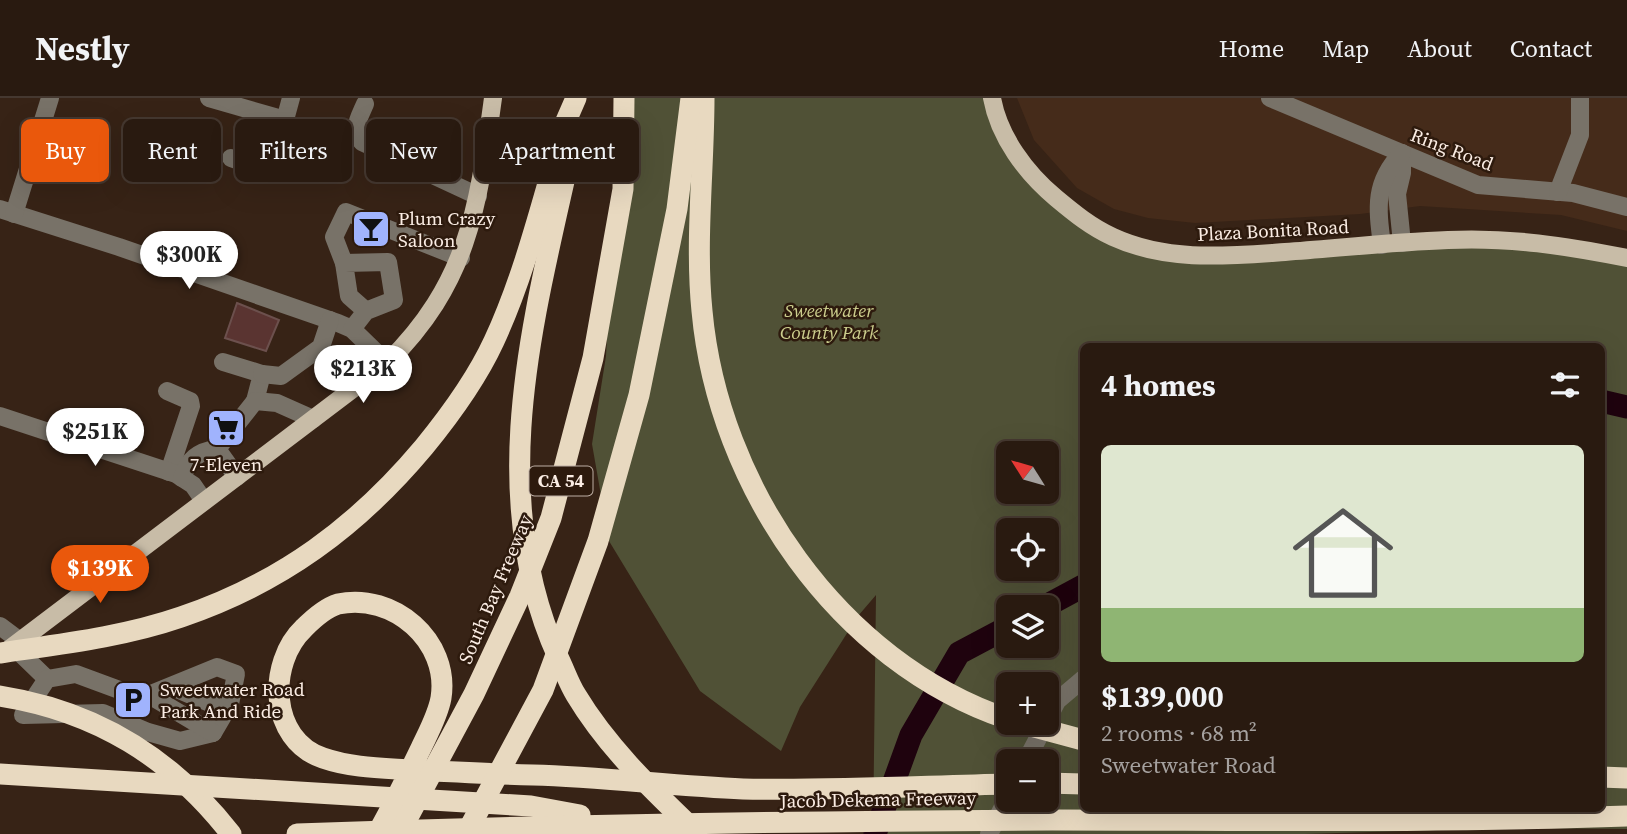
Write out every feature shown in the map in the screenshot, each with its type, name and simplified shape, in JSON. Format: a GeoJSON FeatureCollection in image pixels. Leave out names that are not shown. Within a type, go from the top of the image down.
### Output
{"type":"FeatureCollection","features":[{"type":"Feature","properties":{"kind":"highway"},"geometry":{"type":"LineString","coordinates":[[8,649],[117,635],[180,618],[216,604],[291,566],[356,519],[389,489],[449,418],[493,344],[512,299],[566,121],[576,98]]}},
{"type":"Feature","properties":{"kind":"highway"},"geometry":{"type":"LineString","coordinates":[[583,98],[529,344],[522,404],[519,474],[526,557],[542,621],[575,694],[613,746],[656,794],[699,834]]}},
{"type":"Feature","properties":{"kind":"highway","name":"South Bay Freeway"},"geometry":{"type":"LineString","coordinates":[[399,834],[474,694],[520,596],[551,518],[593,358],[623,189],[625,98]]}},
{"type":"Feature","properties":{"kind":"highway","name":"CA 54"},"geometry":{"type":"LineString","coordinates":[[466,834],[543,690],[598,541],[639,395],[677,209],[691,98]]}},
{"type":"Feature","properties":{"kind":"highway"},"geometry":{"type":"LineString","coordinates":[[704,98],[702,310],[715,391],[755,493],[799,564],[846,614],[890,655],[933,684],[996,714]]}},
{"type":"Feature","properties":{"kind":"highway"},"geometry":{"type":"LineString","coordinates":[[377,834],[410,769],[429,731],[441,698],[440,669],[430,644],[416,625],[388,608],[363,603],[337,605],[319,614],[286,649],[277,692],[284,716],[297,740],[320,757],[360,767],[410,769],[535,775],[744,789],[996,784]]}},
{"type":"Feature","properties":{"kind":"highway"},"geometry":{"type":"LineString","coordinates":[[0,695],[39,702],[100,724],[155,758],[197,795],[231,834]]}},
{"type":"Feature","properties":{"kind":"highway"},"geometry":{"type":"LineString","coordinates":[[1059,735],[1077,740]]}},
{"type":"Feature","properties":{"kind":"highway"},"geometry":{"type":"LineString","coordinates":[[2,773],[359,796],[528,816]]}},
{"type":"Feature","properties":{"kind":"highway"},"geometry":{"type":"LineString","coordinates":[[1605,777],[1627,778]]}},
{"type":"Feature","properties":{"kind":"highway"},"geometry":{"type":"LineString","coordinates":[[1059,783],[1080,784]]}},
{"type":"Feature","properties":{"kind":"highway"},"geometry":{"type":"LineString","coordinates":[[473,834],[492,789]]}},
{"type":"Feature","properties":{"kind":"highway"},"geometry":{"type":"LineString","coordinates":[[298,834],[528,816]]}},
{"type":"Feature","properties":{"kind":"highway","name":"Jacob Dekema Freeway"},"geometry":{"type":"LineString","coordinates":[[528,816],[627,824],[1054,820],[1318,823],[1627,816]]}},
{"type":"Feature","properties":{"kind":"main road"},"geometry":{"type":"LineString","coordinates":[[8,649],[387,363],[429,316],[461,258],[478,196],[493,98]]}},
{"type":"Feature","properties":{"kind":"main road","name":"Plaza Bonita Road"},"geometry":{"type":"LineString","coordinates":[[992,98],[994,111],[1018,158],[1037,183],[1085,222],[1115,238],[1151,250],[1205,258],[1402,243],[1500,239],[1555,244],[1627,258]]}},
{"type":"Feature","properties":{"kind":"street"},"geometry":{"type":"LineString","coordinates":[[43,119],[50,98]]}},
{"type":"Feature","properties":{"kind":"street"},"geometry":{"type":"LineString","coordinates":[[285,119],[291,98]]}},
{"type":"Feature","properties":{"kind":"street","name":"Ring Road"},"geometry":{"type":"LineString","coordinates":[[1270,98],[1311,106],[1402,153],[1478,185],[1573,193],[1627,207]]}},
{"type":"Feature","properties":{"kind":"street"},"geometry":{"type":"LineString","coordinates":[[1558,192],[1580,135],[1580,98]]}},
{"type":"Feature","properties":{"kind":"street"},"geometry":{"type":"LineString","coordinates":[[217,99],[282,119]]}},
{"type":"Feature","properties":{"kind":"street"},"geometry":{"type":"LineString","coordinates":[[365,104],[355,128],[356,136],[362,142],[478,196]]}},
{"type":"Feature","properties":{"kind":"street"},"geometry":{"type":"LineString","coordinates":[[1382,245],[1378,199],[1387,168],[1402,153]]}},
{"type":"Feature","properties":{"kind":"street"},"geometry":{"type":"LineString","coordinates":[[1402,153],[1402,173],[1397,194],[1402,243]]}},
{"type":"Feature","properties":{"kind":"street"},"geometry":{"type":"LineString","coordinates":[[231,158],[235,159]]}},
{"type":"Feature","properties":{"kind":"street"},"geometry":{"type":"LineString","coordinates":[[21,176],[7,211],[330,320],[352,329],[387,363]]}},
{"type":"Feature","properties":{"kind":"street"},"geometry":{"type":"LineString","coordinates":[[366,311],[349,296],[344,263],[334,237],[346,212],[461,258]]}},
{"type":"Feature","properties":{"kind":"street"},"geometry":{"type":"LineString","coordinates":[[344,263],[388,262],[411,238]]}},
{"type":"Feature","properties":{"kind":"street"},"geometry":{"type":"LineString","coordinates":[[352,329],[366,311],[394,300],[388,262]]}},
{"type":"Feature","properties":{"kind":"street"},"geometry":{"type":"LineString","coordinates":[[223,362],[262,374],[281,376],[321,347],[330,320]]}},
{"type":"Feature","properties":{"kind":"street"},"geometry":{"type":"LineString","coordinates":[[176,475],[204,450],[217,449],[255,401],[262,374]]}},
{"type":"Feature","properties":{"kind":"street"},"geometry":{"type":"LineString","coordinates":[[167,391],[190,401],[191,406],[176,475]]}},
{"type":"Feature","properties":{"kind":"street"},"geometry":{"type":"LineString","coordinates":[[255,401],[277,403],[313,419]]}},
{"type":"Feature","properties":{"kind":"street"},"geometry":{"type":"LineString","coordinates":[[0,416],[176,475],[193,485],[204,501]]}},
{"type":"Feature","properties":{"kind":"street"},"geometry":{"type":"LineString","coordinates":[[217,449],[237,477]]}},
{"type":"Feature","properties":{"kind":"street"},"geometry":{"type":"LineString","coordinates":[[0,626],[8,649],[47,679]]}},
{"type":"Feature","properties":{"kind":"street"},"geometry":{"type":"LineString","coordinates":[[217,667],[236,674],[226,710],[213,733],[180,741],[148,732],[103,713],[23,715],[47,679],[76,674],[141,698],[149,695],[217,667]]}},
{"type":"Feature","properties":{"kind":"street"},"geometry":{"type":"LineString","coordinates":[[1059,699],[1080,682]]}},
{"type":"Feature","properties":{"kind":"street"},"geometry":{"type":"LineString","coordinates":[[172,687],[226,710]]}},
{"type":"Feature","properties":{"kind":"street"},"geometry":{"type":"LineString","coordinates":[[149,695],[213,733]]}},
{"type":"Feature","properties":{"kind":"street"},"geometry":{"type":"LineString","coordinates":[[989,834],[1000,812]]}},
{"type":"Feature","properties":{"kind":"shaded area"},"geometry":{"type":"Polygon","coordinates":[[[1017,98],[1627,98],[1627,231],[1561,215],[1420,206],[1360,214],[1195,223],[1148,218],[1114,209],[1077,188],[1034,140],[1017,98]]]}},
{"type":"Feature","properties":{"kind":"green space","name":"Sweetwater County Park"},"geometry":{"type":"Polygon","coordinates":[[[619,98],[991,98],[1006,137],[1070,212],[1168,253],[1448,239],[1627,259],[1627,829],[1503,828],[1305,834],[873,834],[876,595],[858,616],[800,707],[781,751],[700,691],[609,541],[592,444],[606,356],[615,182],[639,182],[639,119],[618,119],[619,98]]]}},
{"type":"Feature","properties":{"kind":"building"},"geometry":{"type":"Polygon","coordinates":[[[237,303],[279,320],[266,351],[225,338],[237,303]]]}},
{"type":"Feature","properties":{"kind":"waterway"},"geometry":{"type":"LineString","coordinates":[[1605,402],[1627,407]]}},
{"type":"Feature","properties":{"kind":"waterway"},"geometry":{"type":"LineString","coordinates":[[1059,599],[1080,588]]}},
{"type":"Feature","properties":{"kind":"waterway"},"geometry":{"type":"LineString","coordinates":[[875,834],[911,735],[959,653],[996,633]]}},
{"type":"Feature","properties":{"kind":"place","name":"Plum Crazy Saloon"},"geometry":{"type":"Point","coordinates":[371,229]}},
{"type":"Feature","properties":{"kind":"place","name":"7-Eleven"},"geometry":{"type":"Point","coordinates":[226,428]}},
{"type":"Feature","properties":{"kind":"place","name":"Sweetwater Road Park And Ride"},"geometry":{"type":"Point","coordinates":[133,700]}}]}
